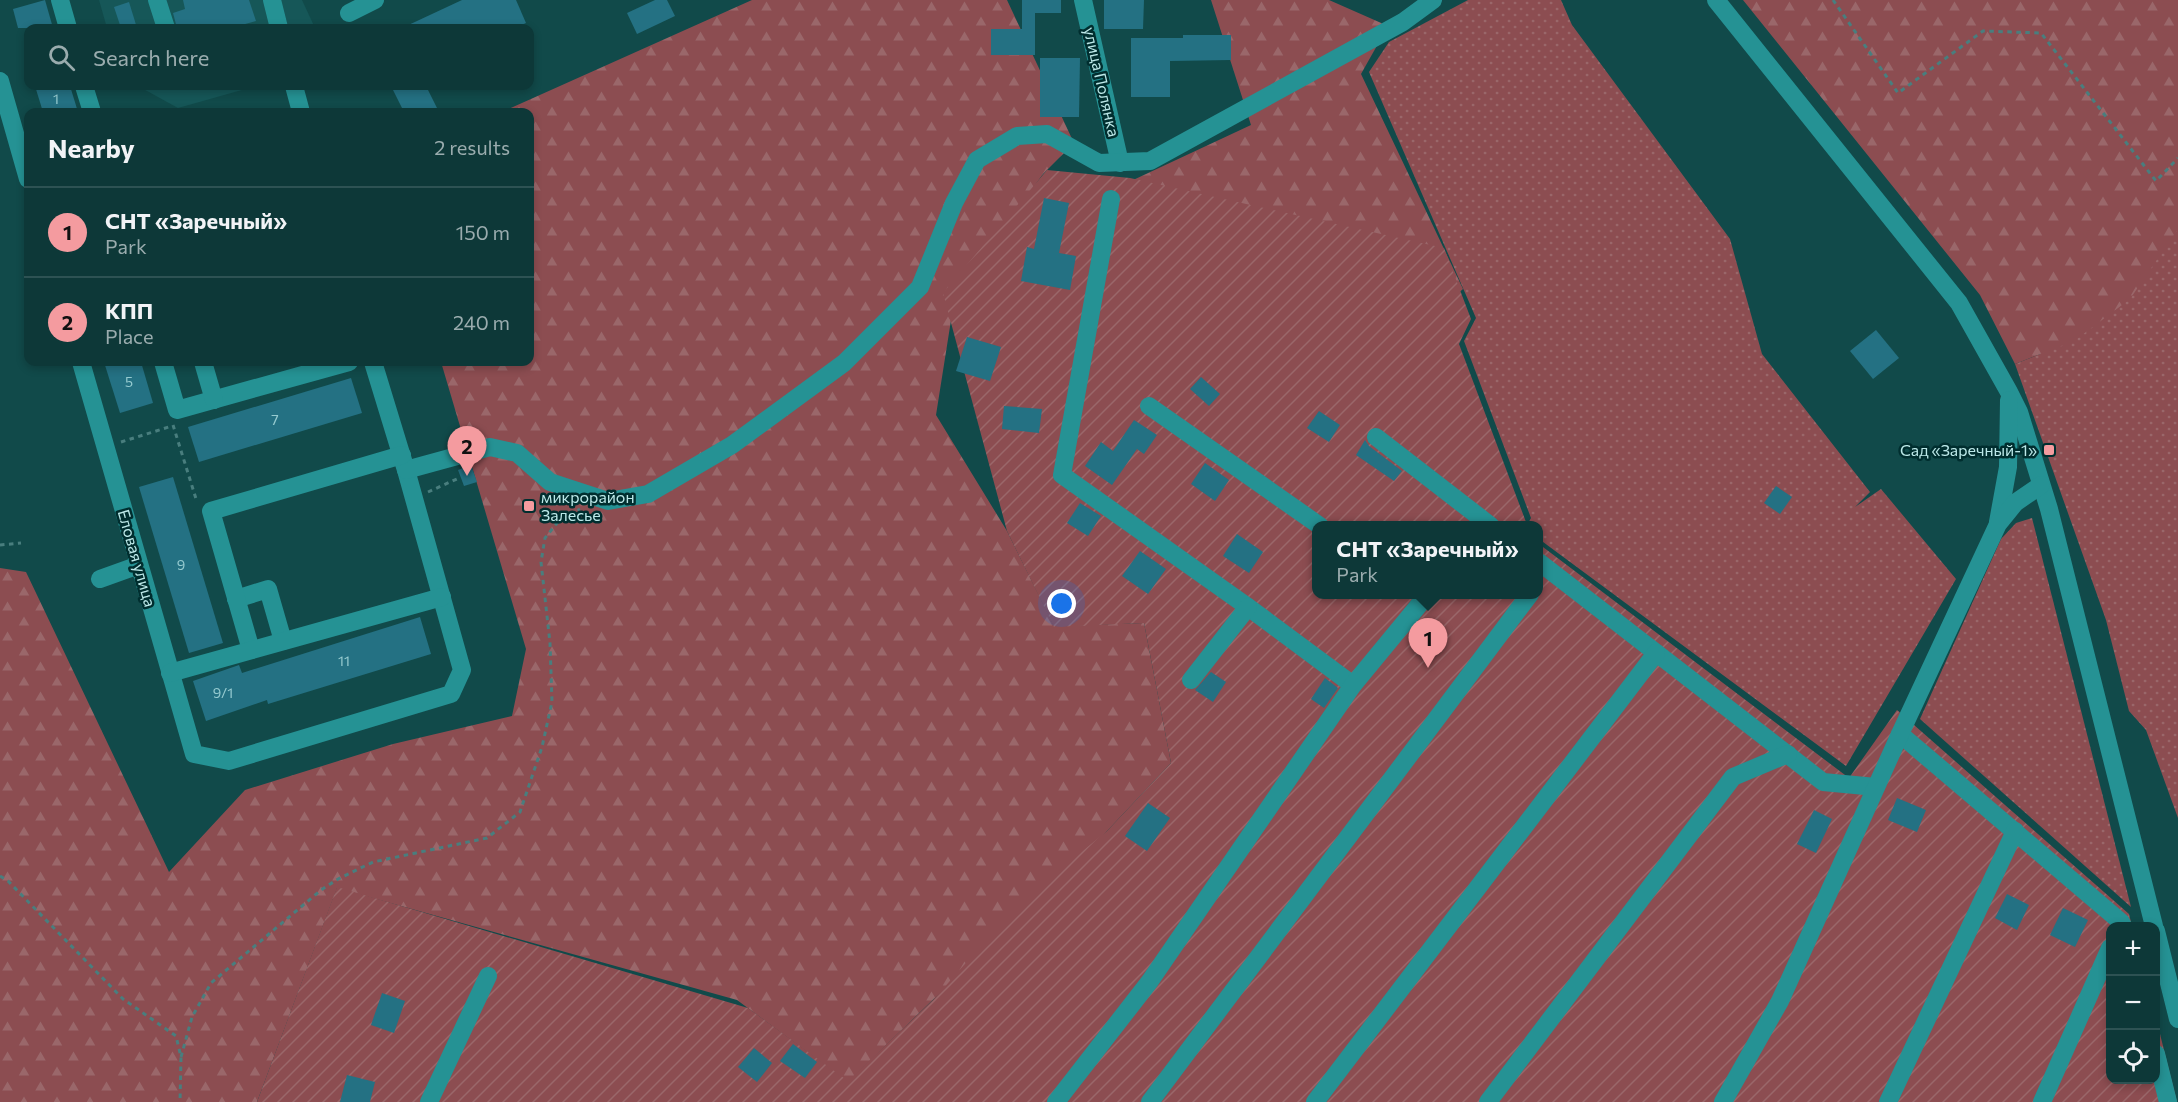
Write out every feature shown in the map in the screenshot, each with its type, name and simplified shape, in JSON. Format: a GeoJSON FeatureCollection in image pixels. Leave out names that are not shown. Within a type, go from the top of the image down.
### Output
{"type":"FeatureCollection","features":[{"type":"Feature","properties":{"kind":"street"},"geometry":{"type":"LineString","coordinates":[[60,0],[67,24]]}},
{"type":"Feature","properties":{"kind":"street"},"geometry":{"type":"LineString","coordinates":[[157,0],[164,24]]}},
{"type":"Feature","properties":{"kind":"street"},"geometry":{"type":"LineString","coordinates":[[272,0],[278,24]]}},
{"type":"Feature","properties":{"kind":"street"},"geometry":{"type":"LineString","coordinates":[[349,13],[375,0]]}},
{"type":"Feature","properties":{"kind":"street","name":"улица Полянка"},"geometry":{"type":"LineString","coordinates":[[1083,0],[1120,163]]}},
{"type":"Feature","properties":{"kind":"street"},"geometry":{"type":"LineString","coordinates":[[251,650],[211,511],[404,463],[490,447],[518,453],[550,482],[608,501],[648,494],[732,445],[844,363],[920,287],[954,203],[977,160],[1017,136],[1047,134],[1099,163],[1150,161],[1403,22],[1433,0]]}},
{"type":"Feature","properties":{"kind":"street"},"geometry":{"type":"LineString","coordinates":[[1716,0],[1959,303],[2019,412],[2041,485],[2153,922]]}},
{"type":"Feature","properties":{"kind":"street"},"geometry":{"type":"LineString","coordinates":[[0,81],[5,111],[24,167]]}},
{"type":"Feature","properties":{"kind":"street"},"geometry":{"type":"LineString","coordinates":[[85,90],[91,108]]}},
{"type":"Feature","properties":{"kind":"street"},"geometry":{"type":"LineString","coordinates":[[295,90],[300,108]]}},
{"type":"Feature","properties":{"kind":"street"},"geometry":{"type":"LineString","coordinates":[[1111,199],[1062,475],[1248,607],[1353,685]]}},
{"type":"Feature","properties":{"kind":"street","name":"Еловая улица"},"geometry":{"type":"LineString","coordinates":[[82,366],[194,753],[229,761],[451,694],[462,670],[442,597]]}},
{"type":"Feature","properties":{"kind":"street"},"geometry":{"type":"LineString","coordinates":[[167,366],[177,410],[335,366]]}},
{"type":"Feature","properties":{"kind":"street"},"geometry":{"type":"LineString","coordinates":[[204,366],[214,400]]}},
{"type":"Feature","properties":{"kind":"street"},"geometry":{"type":"LineString","coordinates":[[170,673],[442,597],[374,366]]}},
{"type":"Feature","properties":{"kind":"street"},"geometry":{"type":"LineString","coordinates":[[1998,524],[2008,466],[2009,392]]}},
{"type":"Feature","properties":{"kind":"street"},"geometry":{"type":"LineString","coordinates":[[1149,406],[1314,521]]}},
{"type":"Feature","properties":{"kind":"street"},"geometry":{"type":"LineString","coordinates":[[1376,437],[1483,521]]}},
{"type":"Feature","properties":{"kind":"street"},"geometry":{"type":"LineString","coordinates":[[1724,1102],[1780,1001],[1900,734],[1998,524],[2015,503],[2041,485]]}},
{"type":"Feature","properties":{"kind":"street"},"geometry":{"type":"LineString","coordinates":[[100,579],[139,565]]}},
{"type":"Feature","properties":{"kind":"street"},"geometry":{"type":"LineString","coordinates":[[1543,572],[1656,653],[1823,782],[1876,787]]}},
{"type":"Feature","properties":{"kind":"street"},"geometry":{"type":"LineString","coordinates":[[236,598],[268,589],[283,641]]}},
{"type":"Feature","properties":{"kind":"street"},"geometry":{"type":"LineString","coordinates":[[1056,1102],[1150,981],[1353,685],[1422,599]]}},
{"type":"Feature","properties":{"kind":"street"},"geometry":{"type":"LineString","coordinates":[[1150,1102],[1526,599]]}},
{"type":"Feature","properties":{"kind":"street"},"geometry":{"type":"LineString","coordinates":[[1191,680],[1248,607]]}},
{"type":"Feature","properties":{"kind":"street"},"geometry":{"type":"LineString","coordinates":[[1316,1102],[1656,653]]}},
{"type":"Feature","properties":{"kind":"street"},"geometry":{"type":"LineString","coordinates":[[1900,734],[2118,922]]}},
{"type":"Feature","properties":{"kind":"street"},"geometry":{"type":"LineString","coordinates":[[1488,1102],[1733,777],[1788,754]]}},
{"type":"Feature","properties":{"kind":"street"},"geometry":{"type":"LineString","coordinates":[[1888,1102],[2015,831]]}},
{"type":"Feature","properties":{"kind":"street"},"geometry":{"type":"LineString","coordinates":[[2160,949],[2178,1019]]}},
{"type":"Feature","properties":{"kind":"street"},"geometry":{"type":"LineString","coordinates":[[2042,1102],[2106,957]]}},
{"type":"Feature","properties":{"kind":"street"},"geometry":{"type":"LineString","coordinates":[[429,1102],[488,976]]}},
{"type":"Feature","properties":{"kind":"street"},"geometry":{"type":"LineString","coordinates":[[2160,1070],[2168,1102]]}},
{"type":"Feature","properties":{"kind":"path"},"geometry":{"type":"LineString","coordinates":[[1833,0],[1898,93],[1983,31],[2041,33],[2156,181],[2178,158]]}},
{"type":"Feature","properties":{"kind":"path"},"geometry":{"type":"LineString","coordinates":[[170,415],[197,503]]}},
{"type":"Feature","properties":{"kind":"path"},"geometry":{"type":"LineString","coordinates":[[105,447],[173,426]]}},
{"type":"Feature","properties":{"kind":"path"},"geometry":{"type":"LineString","coordinates":[[414,498],[459,478]]}},
{"type":"Feature","properties":{"kind":"path"},"geometry":{"type":"LineString","coordinates":[[180,1102],[181,1057],[192,1017],[211,983],[338,879],[373,862],[487,838],[520,812],[542,747],[552,702],[550,643],[541,562],[545,538],[556,523],[603,499]]}},
{"type":"Feature","properties":{"kind":"path"},"geometry":{"type":"LineString","coordinates":[[0,545],[21,543]]}},
{"type":"Feature","properties":{"kind":"path"},"geometry":{"type":"LineString","coordinates":[[0,876],[8,881],[123,999],[176,1036],[181,1057]]}},
{"type":"Feature","properties":{"kind":"shaded area"},"geometry":{"type":"Polygon","coordinates":[[[99,0],[302,0],[313,24],[106,24],[99,0]]]}},
{"type":"Feature","properties":{"kind":"shaded area"},"geometry":{"type":"Polygon","coordinates":[[[145,90],[242,90],[178,108],[145,90]]]}},
{"type":"Feature","properties":{"kind":"green space"},"geometry":{"type":"Polygon","coordinates":[[[752,0],[1007,0],[1074,143],[1043,174],[955,295],[936,415],[1007,531],[1054,626],[1144,623],[1171,763],[1107,831],[848,1082],[737,1000],[337,888],[257,1102],[0,1102],[0,568],[26,572],[169,872],[245,790],[393,744],[512,716],[526,649],[442,366],[534,366],[534,108],[511,108],[752,0]]]}},
{"type":"Feature","properties":{"kind":"green space"},"geometry":{"type":"Polygon","coordinates":[[[1211,0],[1329,0],[1388,26],[1361,74],[1463,289],[1371,370],[1131,181],[1251,125],[1211,0]]]}},
{"type":"Feature","properties":{"kind":"green space"},"geometry":{"type":"Polygon","coordinates":[[[1468,0],[1561,0],[1572,25],[1730,239],[1762,354],[1870,492],[1855,507],[1881,489],[1956,579],[1846,766],[1543,542],[1543,521],[1529,521],[1531,518],[1464,341],[1476,318],[1369,72],[1389,42],[1468,0]]]}},
{"type":"Feature","properties":{"kind":"green space"},"geometry":{"type":"Polygon","coordinates":[[[1743,0],[2178,0],[2178,229],[2130,299],[2074,341],[2015,364],[1980,295],[1743,0]]]}},
{"type":"Feature","properties":{"kind":"green space"},"geometry":{"type":"Polygon","coordinates":[[[2178,168],[2178,818],[2146,730],[2129,711],[2106,620],[2015,364],[2040,354],[2178,168]]]}},
{"type":"Feature","properties":{"kind":"green space"},"geometry":{"type":"Polygon","coordinates":[[[1047,170],[1130,178],[1444,248],[1471,319],[1459,344],[1526,521],[1312,521],[1312,599],[1543,599],[1543,547],[1849,778],[1897,710],[2129,914],[2131,922],[2106,922],[2106,1084],[2160,1084],[2160,1034],[2177,1102],[257,1102],[337,887],[748,1008],[848,1081],[933,1000],[1018,904],[1107,831],[1171,763],[1144,623],[1054,627],[1007,531],[943,293],[1047,170]]]}},
{"type":"Feature","properties":{"kind":"green space"},"geometry":{"type":"Polygon","coordinates":[[[2032,518],[2131,907],[1920,719],[2001,539],[2016,523],[2032,518]]]}},
{"type":"Feature","properties":{"kind":"building"},"geometry":{"type":"Polygon","coordinates":[[[45,0],[52,24],[24,24],[24,28],[18,28],[13,9],[45,0]]]}},
{"type":"Feature","properties":{"kind":"building"},"geometry":{"type":"Polygon","coordinates":[[[183,0],[249,0],[256,21],[245,24],[176,24],[173,13],[185,9],[183,0]]]}},
{"type":"Feature","properties":{"kind":"building"},"geometry":{"type":"Polygon","coordinates":[[[462,0],[516,0],[526,23],[524,24],[411,24],[462,0]]]}},
{"type":"Feature","properties":{"kind":"building"},"geometry":{"type":"Polygon","coordinates":[[[655,0],[667,0],[675,16],[637,34],[627,13],[655,0]]]}},
{"type":"Feature","properties":{"kind":"building"},"geometry":{"type":"Polygon","coordinates":[[[1022,0],[1061,0],[1061,13],[1035,13],[1035,55],[991,55],[991,29],[1022,29],[1022,0]]]}},
{"type":"Feature","properties":{"kind":"building"},"geometry":{"type":"Polygon","coordinates":[[[1104,0],[1144,0],[1143,29],[1104,29],[1104,0]]]}},
{"type":"Feature","properties":{"kind":"building"},"geometry":{"type":"Polygon","coordinates":[[[129,2],[136,24],[120,24],[114,7],[129,2]]]}},
{"type":"Feature","properties":{"kind":"building"},"geometry":{"type":"Polygon","coordinates":[[[1183,35],[1231,35],[1231,60],[1170,61],[1170,97],[1131,97],[1131,38],[1183,38],[1183,35]]]}},
{"type":"Feature","properties":{"kind":"building"},"geometry":{"type":"Polygon","coordinates":[[[1040,58],[1080,58],[1079,117],[1040,117],[1040,58]]]}},
{"type":"Feature","properties":{"kind":"building"},"geometry":{"type":"Polygon","coordinates":[[[36,90],[71,90],[77,108],[42,108],[36,90]]]}},
{"type":"Feature","properties":{"kind":"building"},"geometry":{"type":"Polygon","coordinates":[[[393,90],[428,90],[437,108],[402,108],[393,90]]]}},
{"type":"Feature","properties":{"kind":"building"},"geometry":{"type":"Polygon","coordinates":[[[1044,198],[1069,203],[1059,253],[1076,256],[1070,290],[1021,281],[1027,247],[1034,249],[1044,198]]]}},
{"type":"Feature","properties":{"kind":"building"},"geometry":{"type":"Polygon","coordinates":[[[1876,330],[1899,358],[1873,379],[1850,351],[1876,330]]]}},
{"type":"Feature","properties":{"kind":"building"},"geometry":{"type":"Polygon","coordinates":[[[967,337],[1001,347],[990,381],[956,371],[967,337]]]}},
{"type":"Feature","properties":{"kind":"building"},"geometry":{"type":"Polygon","coordinates":[[[105,366],[142,366],[153,403],[120,413],[105,366]]]}},
{"type":"Feature","properties":{"kind":"building"},"geometry":{"type":"Polygon","coordinates":[[[1201,377],[1220,394],[1209,406],[1190,389],[1201,377]]]}},
{"type":"Feature","properties":{"kind":"building"},"geometry":{"type":"Polygon","coordinates":[[[351,378],[362,413],[199,462],[188,427],[351,378]]]}},
{"type":"Feature","properties":{"kind":"building"},"geometry":{"type":"Polygon","coordinates":[[[1004,406],[1042,409],[1039,433],[1002,429],[1004,406]]]}},
{"type":"Feature","properties":{"kind":"building"},"geometry":{"type":"Polygon","coordinates":[[[1319,411],[1340,425],[1329,442],[1307,428],[1319,411]]]}},
{"type":"Feature","properties":{"kind":"building"},"geometry":{"type":"Polygon","coordinates":[[[1134,420],[1157,435],[1144,454],[1137,449],[1112,485],[1085,466],[1101,442],[1113,451],[1134,420]]]}},
{"type":"Feature","properties":{"kind":"building"},"geometry":{"type":"Polygon","coordinates":[[[1365,440],[1369,446],[1402,471],[1394,481],[1356,455],[1365,440]]]}},
{"type":"Feature","properties":{"kind":"building"},"geometry":{"type":"Polygon","coordinates":[[[1205,463],[1229,480],[1215,501],[1191,484],[1205,463]]]}},
{"type":"Feature","properties":{"kind":"building"},"geometry":{"type":"Polygon","coordinates":[[[471,465],[477,482],[464,486],[458,470],[471,465]]]}},
{"type":"Feature","properties":{"kind":"building"},"geometry":{"type":"Polygon","coordinates":[[[173,477],[223,643],[189,653],[139,487],[173,477]]]}},
{"type":"Feature","properties":{"kind":"building"},"geometry":{"type":"Polygon","coordinates":[[[1776,486],[1792,497],[1780,514],[1764,503],[1776,486]]]}},
{"type":"Feature","properties":{"kind":"building"},"geometry":{"type":"Polygon","coordinates":[[[1080,503],[1101,516],[1088,536],[1067,523],[1080,503]]]}},
{"type":"Feature","properties":{"kind":"building"},"geometry":{"type":"Polygon","coordinates":[[[1237,534],[1263,552],[1249,573],[1223,556],[1237,534]]]}},
{"type":"Feature","properties":{"kind":"building"},"geometry":{"type":"Polygon","coordinates":[[[1140,551],[1166,569],[1148,594],[1122,576],[1140,551]]]}},
{"type":"Feature","properties":{"kind":"building"},"geometry":{"type":"Polygon","coordinates":[[[420,617],[431,654],[268,704],[267,700],[206,721],[193,681],[239,665],[242,673],[420,617]]]}},
{"type":"Feature","properties":{"kind":"building"},"geometry":{"type":"Polygon","coordinates":[[[1211,672],[1226,682],[1213,702],[1195,690],[1211,672]]]}},
{"type":"Feature","properties":{"kind":"building"},"geometry":{"type":"Polygon","coordinates":[[[1325,678],[1338,688],[1324,708],[1311,699],[1325,678]]]}},
{"type":"Feature","properties":{"kind":"building"},"geometry":{"type":"Polygon","coordinates":[[[1897,798],[1926,810],[1917,832],[1888,820],[1897,798]]]}},
{"type":"Feature","properties":{"kind":"building"},"geometry":{"type":"Polygon","coordinates":[[[1148,803],[1170,818],[1147,851],[1125,836],[1148,803]]]}},
{"type":"Feature","properties":{"kind":"building"},"geometry":{"type":"Polygon","coordinates":[[[1814,810],[1832,819],[1816,853],[1797,844],[1814,810]]]}},
{"type":"Feature","properties":{"kind":"building"},"geometry":{"type":"Polygon","coordinates":[[[2007,894],[2029,905],[2017,930],[1995,918],[2007,894]]]}},
{"type":"Feature","properties":{"kind":"building"},"geometry":{"type":"Polygon","coordinates":[[[2063,908],[2088,920],[2075,947],[2050,935],[2063,908]]]}},
{"type":"Feature","properties":{"kind":"building"},"geometry":{"type":"Polygon","coordinates":[[[382,993],[405,1001],[394,1033],[371,1025],[382,993]]]}},
{"type":"Feature","properties":{"kind":"building"},"geometry":{"type":"Polygon","coordinates":[[[793,1044],[817,1062],[805,1078],[780,1061],[793,1044]]]}},
{"type":"Feature","properties":{"kind":"building"},"geometry":{"type":"Polygon","coordinates":[[[754,1048],[772,1063],[757,1082],[738,1067],[754,1048]]]}},
{"type":"Feature","properties":{"kind":"building"},"geometry":{"type":"Polygon","coordinates":[[[347,1075],[375,1082],[370,1102],[340,1102],[347,1075]]]}},
{"type":"Feature","properties":{"kind":"place","name":"Сад «Заречный-1»"},"geometry":{"type":"Point","coordinates":[2049,450]}},
{"type":"Feature","properties":{"kind":"place","name":"КПП"},"geometry":{"type":"Point","coordinates":[467,476]}},
{"type":"Feature","properties":{"kind":"place","name":"микрорайон Залесье"},"geometry":{"type":"Point","coordinates":[529,506]}},
{"type":"Feature","properties":{"kind":"place","name":"СНТ «Заречный»"},"geometry":{"type":"Point","coordinates":[1428,668]}}]}
